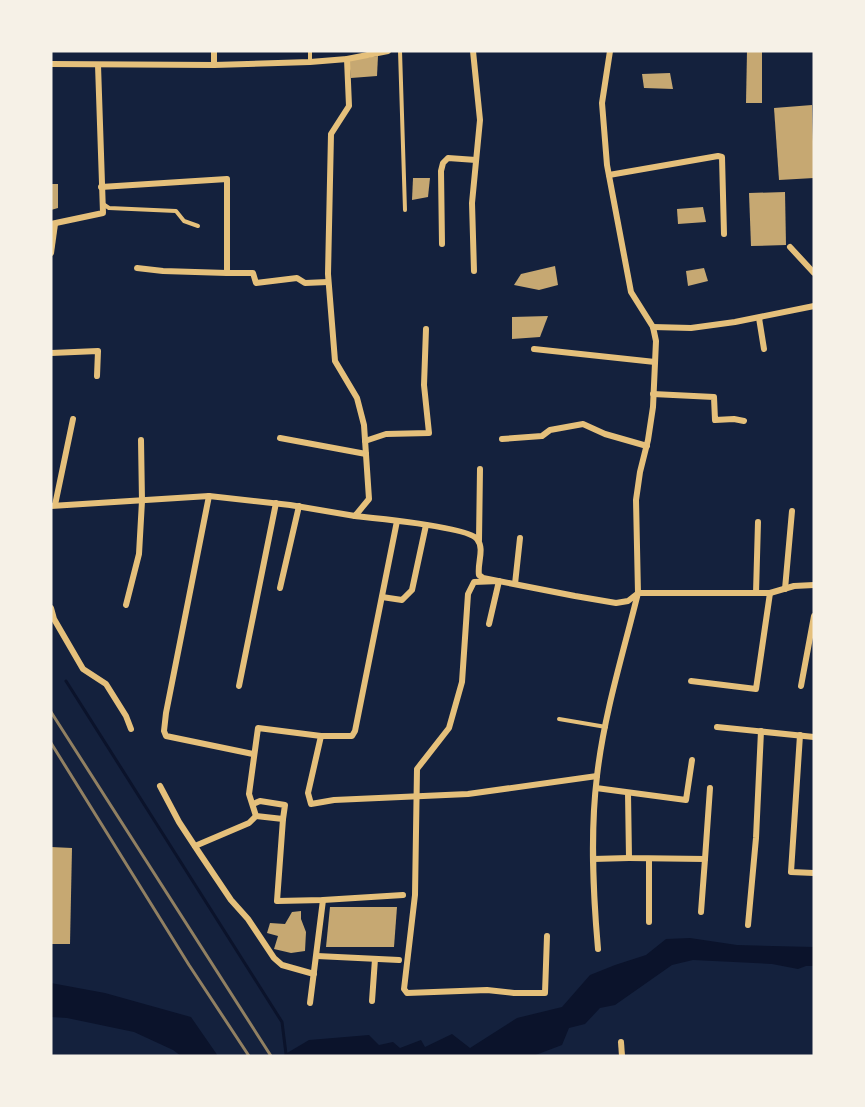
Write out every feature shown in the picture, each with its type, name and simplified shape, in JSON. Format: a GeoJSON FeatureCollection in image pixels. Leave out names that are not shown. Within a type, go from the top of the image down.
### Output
{"type":"FeatureCollection","features":[{"type":"Feature","properties":{"kind":"street"},"geometry":{"type":"LineString","coordinates":[[214,51],[214,65]]}},
{"type":"Feature","properties":{"kind":"street"},"geometry":{"type":"LineString","coordinates":[[51,64],[310,63],[347,58],[369,52],[388,51]]}},
{"type":"Feature","properties":{"kind":"street"},"geometry":{"type":"LineString","coordinates":[[473,51],[480,120],[472,203],[474,272]]}},
{"type":"Feature","properties":{"kind":"street"},"geometry":{"type":"LineString","coordinates":[[598,949],[593,859],[597,776],[606,727],[638,593],[636,500],[647,446],[656,341],[653,327],[631,292],[609,175],[603,134],[602,103],[610,51]]}},
{"type":"Feature","properties":{"kind":"street"},"geometry":{"type":"LineString","coordinates":[[347,58],[349,106],[331,134],[328,282],[335,361],[357,398],[364,425],[369,499],[356,516]]}},
{"type":"Feature","properties":{"kind":"street"},"geometry":{"type":"LineString","coordinates":[[51,253],[53,224],[103,213],[98,65]]}},
{"type":"Feature","properties":{"kind":"street"},"geometry":{"type":"LineString","coordinates":[[609,175],[722,157],[724,234]]}},
{"type":"Feature","properties":{"kind":"street"},"geometry":{"type":"LineString","coordinates":[[442,244],[441,171],[443,163],[448,158],[476,160]]}},
{"type":"Feature","properties":{"kind":"street"},"geometry":{"type":"LineString","coordinates":[[101,187],[227,180],[227,273]]}},
{"type":"Feature","properties":{"kind":"street"},"geometry":{"type":"LineString","coordinates":[[790,247],[814,273]]}},
{"type":"Feature","properties":{"kind":"street"},"geometry":{"type":"LineString","coordinates":[[137,268],[163,271],[253,273],[256,283],[297,278],[305,283],[328,282]]}},
{"type":"Feature","properties":{"kind":"street"},"geometry":{"type":"LineString","coordinates":[[653,327],[691,328],[759,318],[814,306]]}},
{"type":"Feature","properties":{"kind":"street"},"geometry":{"type":"LineString","coordinates":[[759,318],[764,349]]}},
{"type":"Feature","properties":{"kind":"street"},"geometry":{"type":"LineString","coordinates":[[365,441],[387,434],[429,433],[424,385],[426,329]]}},
{"type":"Feature","properties":{"kind":"street"},"geometry":{"type":"LineString","coordinates":[[534,350],[655,362]]}},
{"type":"Feature","properties":{"kind":"street"},"geometry":{"type":"LineString","coordinates":[[51,352],[98,351],[97,376]]}},
{"type":"Feature","properties":{"kind":"street"},"geometry":{"type":"LineString","coordinates":[[653,394],[714,397],[715,420],[734,418],[744,421]]}},
{"type":"Feature","properties":{"kind":"street"},"geometry":{"type":"LineString","coordinates":[[73,419],[52,506],[209,496],[299,506],[426,525],[472,534],[479,540]]}},
{"type":"Feature","properties":{"kind":"street"},"geometry":{"type":"LineString","coordinates":[[502,439],[542,436],[549,430],[583,424],[605,434],[647,446]]}},
{"type":"Feature","properties":{"kind":"street"},"geometry":{"type":"LineString","coordinates":[[280,438],[366,454]]}},
{"type":"Feature","properties":{"kind":"street"},"geometry":{"type":"LineString","coordinates":[[126,605],[139,554],[142,501],[141,440]]}},
{"type":"Feature","properties":{"kind":"street"},"geometry":{"type":"LineString","coordinates":[[480,469],[479,540],[481,553],[478,568],[479,575],[483,578],[616,603],[628,601],[638,593],[770,593],[814,585]]}},
{"type":"Feature","properties":{"kind":"street"},"geometry":{"type":"LineString","coordinates":[[209,496],[164,731],[166,736],[253,754]]}},
{"type":"Feature","properties":{"kind":"street"},"geometry":{"type":"LineString","coordinates":[[239,686],[276,503]]}},
{"type":"Feature","properties":{"kind":"street"},"geometry":{"type":"LineString","coordinates":[[280,588],[299,506]]}},
{"type":"Feature","properties":{"kind":"street"},"geometry":{"type":"LineString","coordinates":[[785,589],[792,511]]}},
{"type":"Feature","properties":{"kind":"street"},"geometry":{"type":"LineString","coordinates":[[256,816],[249,794],[258,728],[321,736],[352,736],[355,731],[397,521]]}},
{"type":"Feature","properties":{"kind":"street"},"geometry":{"type":"LineString","coordinates":[[756,593],[758,522]]}},
{"type":"Feature","properties":{"kind":"street"},"geometry":{"type":"LineString","coordinates":[[382,597],[402,600],[412,590],[426,525]]}},
{"type":"Feature","properties":{"kind":"street"},"geometry":{"type":"LineString","coordinates":[[515,585],[520,538]]}},
{"type":"Feature","properties":{"kind":"street"},"geometry":{"type":"LineString","coordinates":[[489,624],[498,581]]}},
{"type":"Feature","properties":{"kind":"street"},"geometry":{"type":"LineString","coordinates":[[498,581],[474,582],[468,594],[462,682],[449,728],[417,769],[415,895],[404,989],[407,993],[487,990],[545,993],[547,936]]}},
{"type":"Feature","properties":{"kind":"street"},"geometry":{"type":"LineString","coordinates":[[692,681],[756,689],[770,593]]}},
{"type":"Feature","properties":{"kind":"street"},"geometry":{"type":"LineString","coordinates":[[51,608],[54,619],[83,669],[106,684],[126,716],[130,729]]}},
{"type":"Feature","properties":{"kind":"street"},"geometry":{"type":"LineString","coordinates":[[801,686],[814,616]]}},
{"type":"Feature","properties":{"kind":"street"},"geometry":{"type":"LineString","coordinates":[[717,727],[814,737]]}},
{"type":"Feature","properties":{"kind":"street"},"geometry":{"type":"LineString","coordinates":[[748,925],[756,838],[760,731]]}},
{"type":"Feature","properties":{"kind":"street"},"geometry":{"type":"LineString","coordinates":[[800,735],[791,872],[814,873]]}},
{"type":"Feature","properties":{"kind":"street"},"geometry":{"type":"LineString","coordinates":[[321,736],[308,792],[311,804],[468,794],[597,776]]}},
{"type":"Feature","properties":{"kind":"street"},"geometry":{"type":"LineString","coordinates":[[596,788],[686,800],[692,760]]}},
{"type":"Feature","properties":{"kind":"street"},"geometry":{"type":"LineString","coordinates":[[160,786],[195,846],[274,958],[282,966],[314,974]]}},
{"type":"Feature","properties":{"kind":"street"},"geometry":{"type":"LineString","coordinates":[[701,912],[710,788]]}},
{"type":"Feature","properties":{"kind":"street"},"geometry":{"type":"LineString","coordinates":[[628,793],[629,858]]}},
{"type":"Feature","properties":{"kind":"street"},"geometry":{"type":"LineString","coordinates":[[253,804],[260,801],[285,805],[277,901],[402,895]]}},
{"type":"Feature","properties":{"kind":"street"},"geometry":{"type":"LineString","coordinates":[[195,846],[249,823],[256,816]]}},
{"type":"Feature","properties":{"kind":"street"},"geometry":{"type":"LineString","coordinates":[[256,816],[284,819]]}},
{"type":"Feature","properties":{"kind":"street"},"geometry":{"type":"LineString","coordinates":[[648,922],[650,858]]}},
{"type":"Feature","properties":{"kind":"street"},"geometry":{"type":"LineString","coordinates":[[593,859],[705,859]]}},
{"type":"Feature","properties":{"kind":"street"},"geometry":{"type":"LineString","coordinates":[[310,1002],[322,900]]}},
{"type":"Feature","properties":{"kind":"street"},"geometry":{"type":"LineString","coordinates":[[317,956],[399,960]]}},
{"type":"Feature","properties":{"kind":"street"},"geometry":{"type":"LineString","coordinates":[[372,1001],[375,959]]}},
{"type":"Feature","properties":{"kind":"street"},"geometry":{"type":"LineString","coordinates":[[621,1042],[622,1056]]}},
{"type":"Feature","properties":{"kind":"lane"},"geometry":{"type":"LineString","coordinates":[[310,51],[310,63]]}},
{"type":"Feature","properties":{"kind":"lane"},"geometry":{"type":"LineString","coordinates":[[400,51],[405,210]]}},
{"type":"Feature","properties":{"kind":"lane"},"geometry":{"type":"LineString","coordinates":[[102,204],[109,208],[176,211],[184,221],[198,226]]}},
{"type":"Feature","properties":{"kind":"lane"},"geometry":{"type":"LineString","coordinates":[[560,719],[606,727]]}},
{"type":"Feature","properties":{"kind":"water"},"geometry":{"type":"Polygon","coordinates":[[[690,938],[737,945],[814,947],[814,966],[798,969],[772,964],[693,960],[672,965],[615,1005],[600,1008],[585,1024],[569,1028],[562,1045],[533,1056],[282,1056],[309,1040],[369,1035],[379,1045],[393,1042],[400,1048],[421,1040],[425,1047],[452,1034],[470,1048],[517,1018],[562,1007],[590,975],[646,955],[666,939],[690,938]]]}},
{"type":"Feature","properties":{"kind":"water"},"geometry":{"type":"Polygon","coordinates":[[[51,983],[105,993],[191,1017],[218,1056],[181,1056],[134,1032],[67,1018],[51,1017],[51,983]]]}},
{"type":"Feature","properties":{"kind":"building"},"geometry":{"type":"Polygon","coordinates":[[[747,51],[762,51],[762,103],[746,103],[747,51]]]}},
{"type":"Feature","properties":{"kind":"building"},"geometry":{"type":"Polygon","coordinates":[[[378,56],[377,76],[351,78],[349,60],[378,56]]]}},
{"type":"Feature","properties":{"kind":"building"},"geometry":{"type":"Polygon","coordinates":[[[670,73],[673,89],[644,88],[642,74],[670,73]]]}},
{"type":"Feature","properties":{"kind":"building"},"geometry":{"type":"Polygon","coordinates":[[[812,105],[814,178],[779,180],[774,108],[812,105]]]}},
{"type":"Feature","properties":{"kind":"building"},"geometry":{"type":"Polygon","coordinates":[[[413,178],[430,178],[428,197],[412,200],[413,178]]]}},
{"type":"Feature","properties":{"kind":"building"},"geometry":{"type":"Polygon","coordinates":[[[51,184],[58,184],[58,208],[51,210],[51,184]]]}},
{"type":"Feature","properties":{"kind":"building"},"geometry":{"type":"Polygon","coordinates":[[[785,192],[786,245],[751,246],[749,193],[785,192]]]}},
{"type":"Feature","properties":{"kind":"building"},"geometry":{"type":"Polygon","coordinates":[[[703,207],[706,222],[678,224],[677,209],[703,207]]]}},
{"type":"Feature","properties":{"kind":"building"},"geometry":{"type":"Polygon","coordinates":[[[555,266],[558,285],[539,290],[514,285],[521,274],[555,266]]]}},
{"type":"Feature","properties":{"kind":"building"},"geometry":{"type":"Polygon","coordinates":[[[704,268],[708,281],[688,286],[686,271],[704,268]]]}},
{"type":"Feature","properties":{"kind":"building"},"geometry":{"type":"Polygon","coordinates":[[[548,316],[540,337],[512,339],[512,317],[548,316]]]}},
{"type":"Feature","properties":{"kind":"building"},"geometry":{"type":"Polygon","coordinates":[[[51,847],[72,848],[70,944],[51,944],[51,847]]]}},
{"type":"Feature","properties":{"kind":"building"},"geometry":{"type":"Polygon","coordinates":[[[330,907],[397,907],[394,947],[326,947],[330,907]]]}},
{"type":"Feature","properties":{"kind":"building"},"geometry":{"type":"Polygon","coordinates":[[[301,911],[301,919],[306,932],[305,951],[291,953],[274,949],[278,936],[267,933],[270,923],[285,924],[292,912],[301,911]]]}},
{"type":"Feature","properties":{"kind":"waterway"},"geometry":{"type":"LineString","coordinates":[[66,681],[282,1022],[286,1054]]}},
{"type":"Feature","properties":{"kind":"railway"},"geometry":{"type":"LineString","coordinates":[[51,712],[271,1056]]}},
{"type":"Feature","properties":{"kind":"railway"},"geometry":{"type":"LineString","coordinates":[[51,743],[189,965],[249,1056]]}}]}
